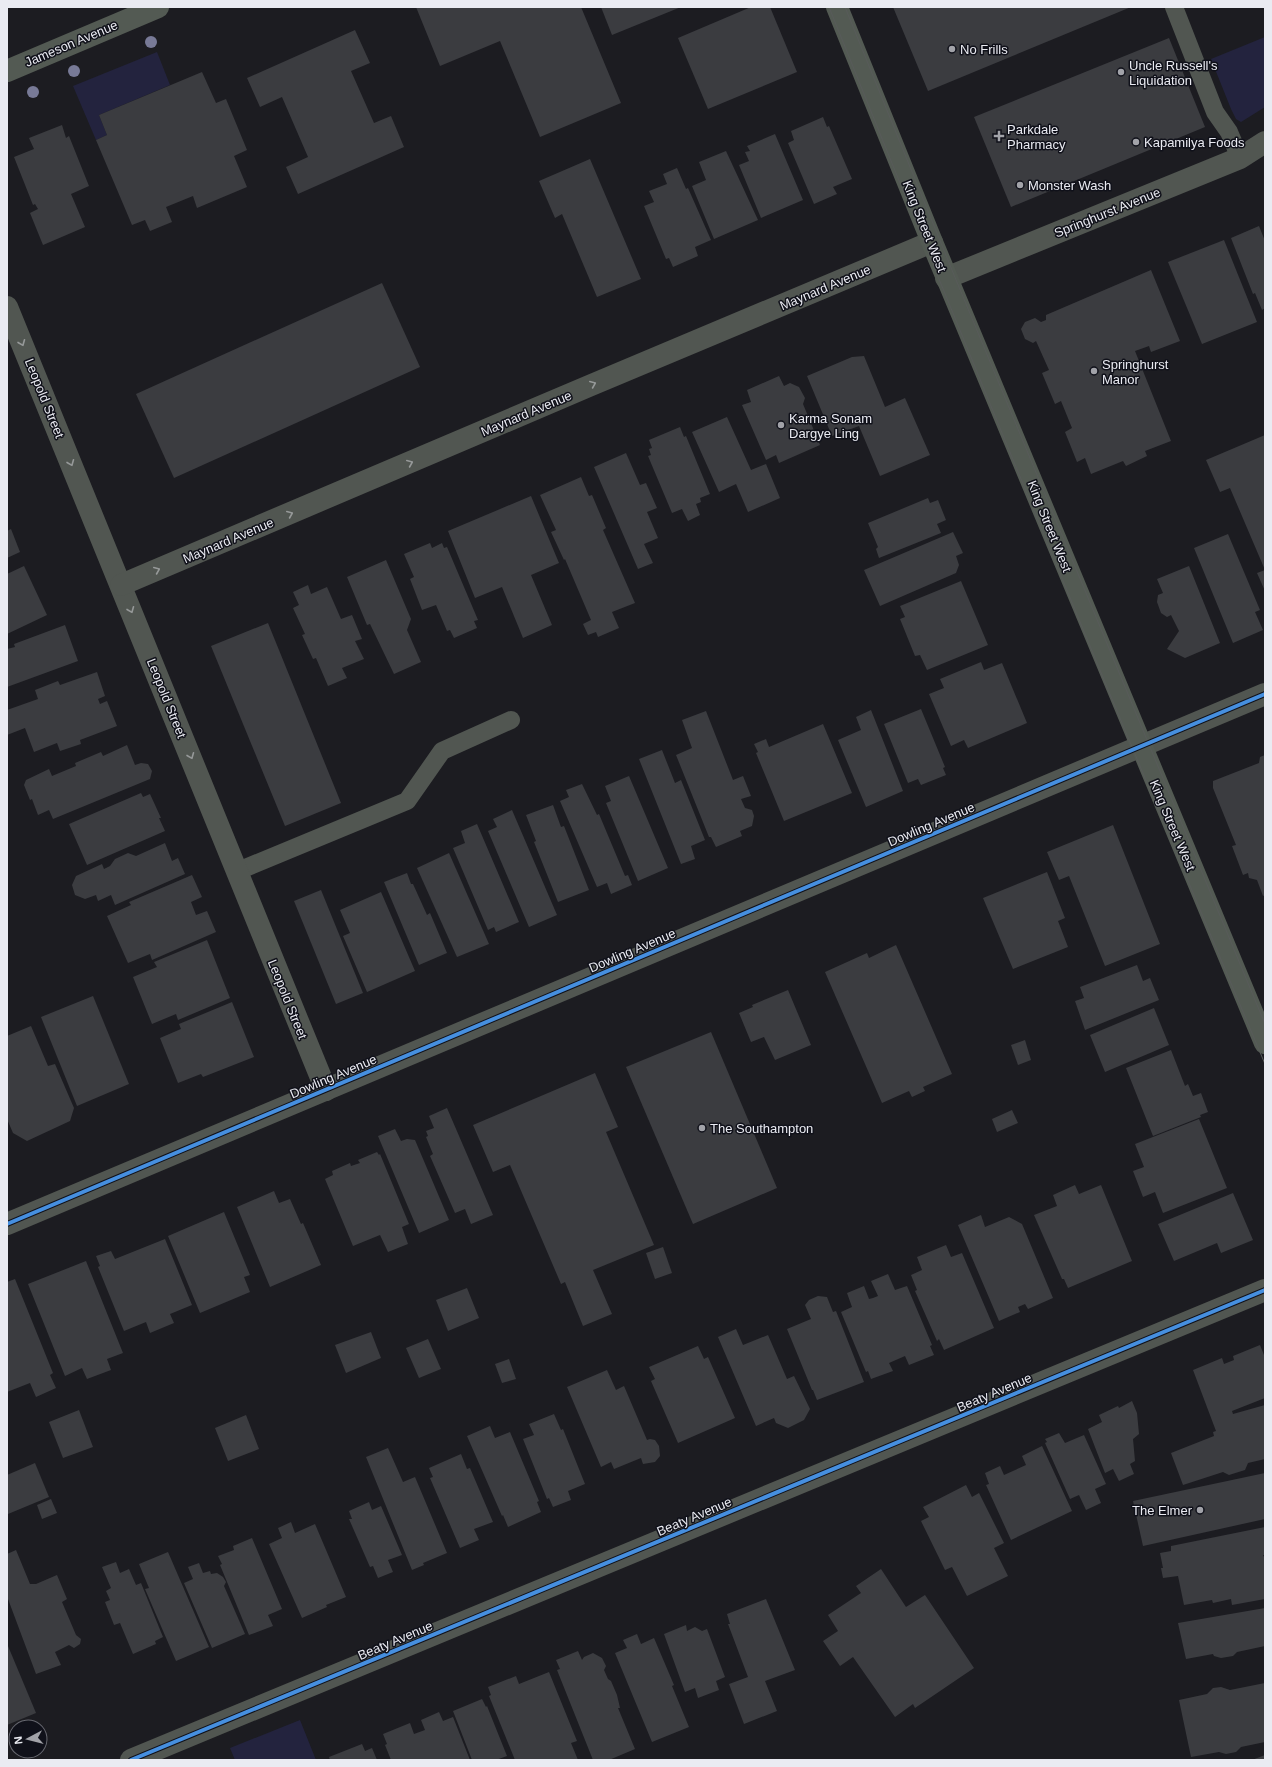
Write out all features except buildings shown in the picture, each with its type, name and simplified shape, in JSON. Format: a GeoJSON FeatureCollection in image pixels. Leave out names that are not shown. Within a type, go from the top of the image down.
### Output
{"type":"FeatureCollection","features":[{"type":"Feature","properties":{"kind":"main road","name":"Jameson Avenue"},"geometry":{"type":"LineString","coordinates":[[7,71],[158,7]]}},
{"type":"Feature","properties":{"kind":"main road","name":"King Street West"},"geometry":{"type":"LineString","coordinates":[[837,7],[946,278],[1140,747],[1265,1043]]}},
{"type":"Feature","properties":{"kind":"street","name":"Springhurst Avenue"},"geometry":{"type":"LineString","coordinates":[[946,278],[1240,158],[1265,142]]}},
{"type":"Feature","properties":{"kind":"street","name":"Maynard Avenue"},"geometry":{"type":"LineString","coordinates":[[121,585],[932,242]]}},
{"type":"Feature","properties":{"kind":"street","name":"Leopold Street"},"geometry":{"type":"LineString","coordinates":[[7,307],[326,1090]]}},
{"type":"Feature","properties":{"kind":"street","name":"Dowling Avenue"},"geometry":{"type":"LineString","coordinates":[[7,1224],[1265,694]]}},
{"type":"Feature","properties":{"kind":"street","name":"Beaty Avenue"},"geometry":{"type":"LineString","coordinates":[[131,1760],[1265,1290]]}},
{"type":"Feature","properties":{"kind":"lane"},"geometry":{"type":"LineString","coordinates":[[1174,7],[1215,112],[1229,132],[1240,158]]}},
{"type":"Feature","properties":{"kind":"lane"},"geometry":{"type":"LineString","coordinates":[[238,871],[407,801],[442,751],[511,720]]}},
{"type":"Feature","properties":{"kind":"shaded area"},"geometry":{"type":"Polygon","coordinates":[[[1265,37],[1265,107],[1241,122],[1236,119],[1231,109],[1211,59],[1265,37]]]}},
{"type":"Feature","properties":{"kind":"shaded area"},"geometry":{"type":"Polygon","coordinates":[[[157,52],[170,85],[99,115],[107,135],[96,140],[73,86],[157,52]]]}},
{"type":"Feature","properties":{"kind":"shaded area"},"geometry":{"type":"Polygon","coordinates":[[[300,1720],[316,1760],[235,1760],[230,1748],[300,1720]]]}},
{"type":"Feature","properties":{"kind":"tram line"},"geometry":{"type":"LineString","coordinates":[[829,7],[1045,537],[1265,1064]]}},
{"type":"Feature","properties":{"kind":"tram line"},"geometry":{"type":"LineString","coordinates":[[845,7],[954,275],[1265,1024]]}},
{"type":"Feature","properties":{"kind":"cycle path"},"geometry":{"type":"LineString","coordinates":[[7,1224],[1265,694]]}},
{"type":"Feature","properties":{"kind":"cycle path"},"geometry":{"type":"LineString","coordinates":[[131,1760],[1265,1290]]}},
{"type":"Feature","properties":{"kind":"place","name":"No Frills"},"geometry":{"type":"Point","coordinates":[952,49]}},
{"type":"Feature","properties":{"kind":"place","name":"Uncle Russell's Liquidation"},"geometry":{"type":"Point","coordinates":[1121,72]}},
{"type":"Feature","properties":{"kind":"place","name":"Parkdale Pharmacy"},"geometry":{"type":"Point","coordinates":[999,136]}},
{"type":"Feature","properties":{"kind":"place","name":"Kapamilya Foods"},"geometry":{"type":"Point","coordinates":[1136,142]}},
{"type":"Feature","properties":{"kind":"place","name":"Monster Wash"},"geometry":{"type":"Point","coordinates":[1020,185]}},
{"type":"Feature","properties":{"kind":"place","name":"Springhurst Manor"},"geometry":{"type":"Point","coordinates":[1094,371]}},
{"type":"Feature","properties":{"kind":"place","name":"Karma Sonam Dargye Ling"},"geometry":{"type":"Point","coordinates":[781,425]}},
{"type":"Feature","properties":{"kind":"place","name":"The Southampton"},"geometry":{"type":"Point","coordinates":[702,1128]}},
{"type":"Feature","properties":{"kind":"place","name":"The Elmer"},"geometry":{"type":"Point","coordinates":[1200,1510]}}]}
